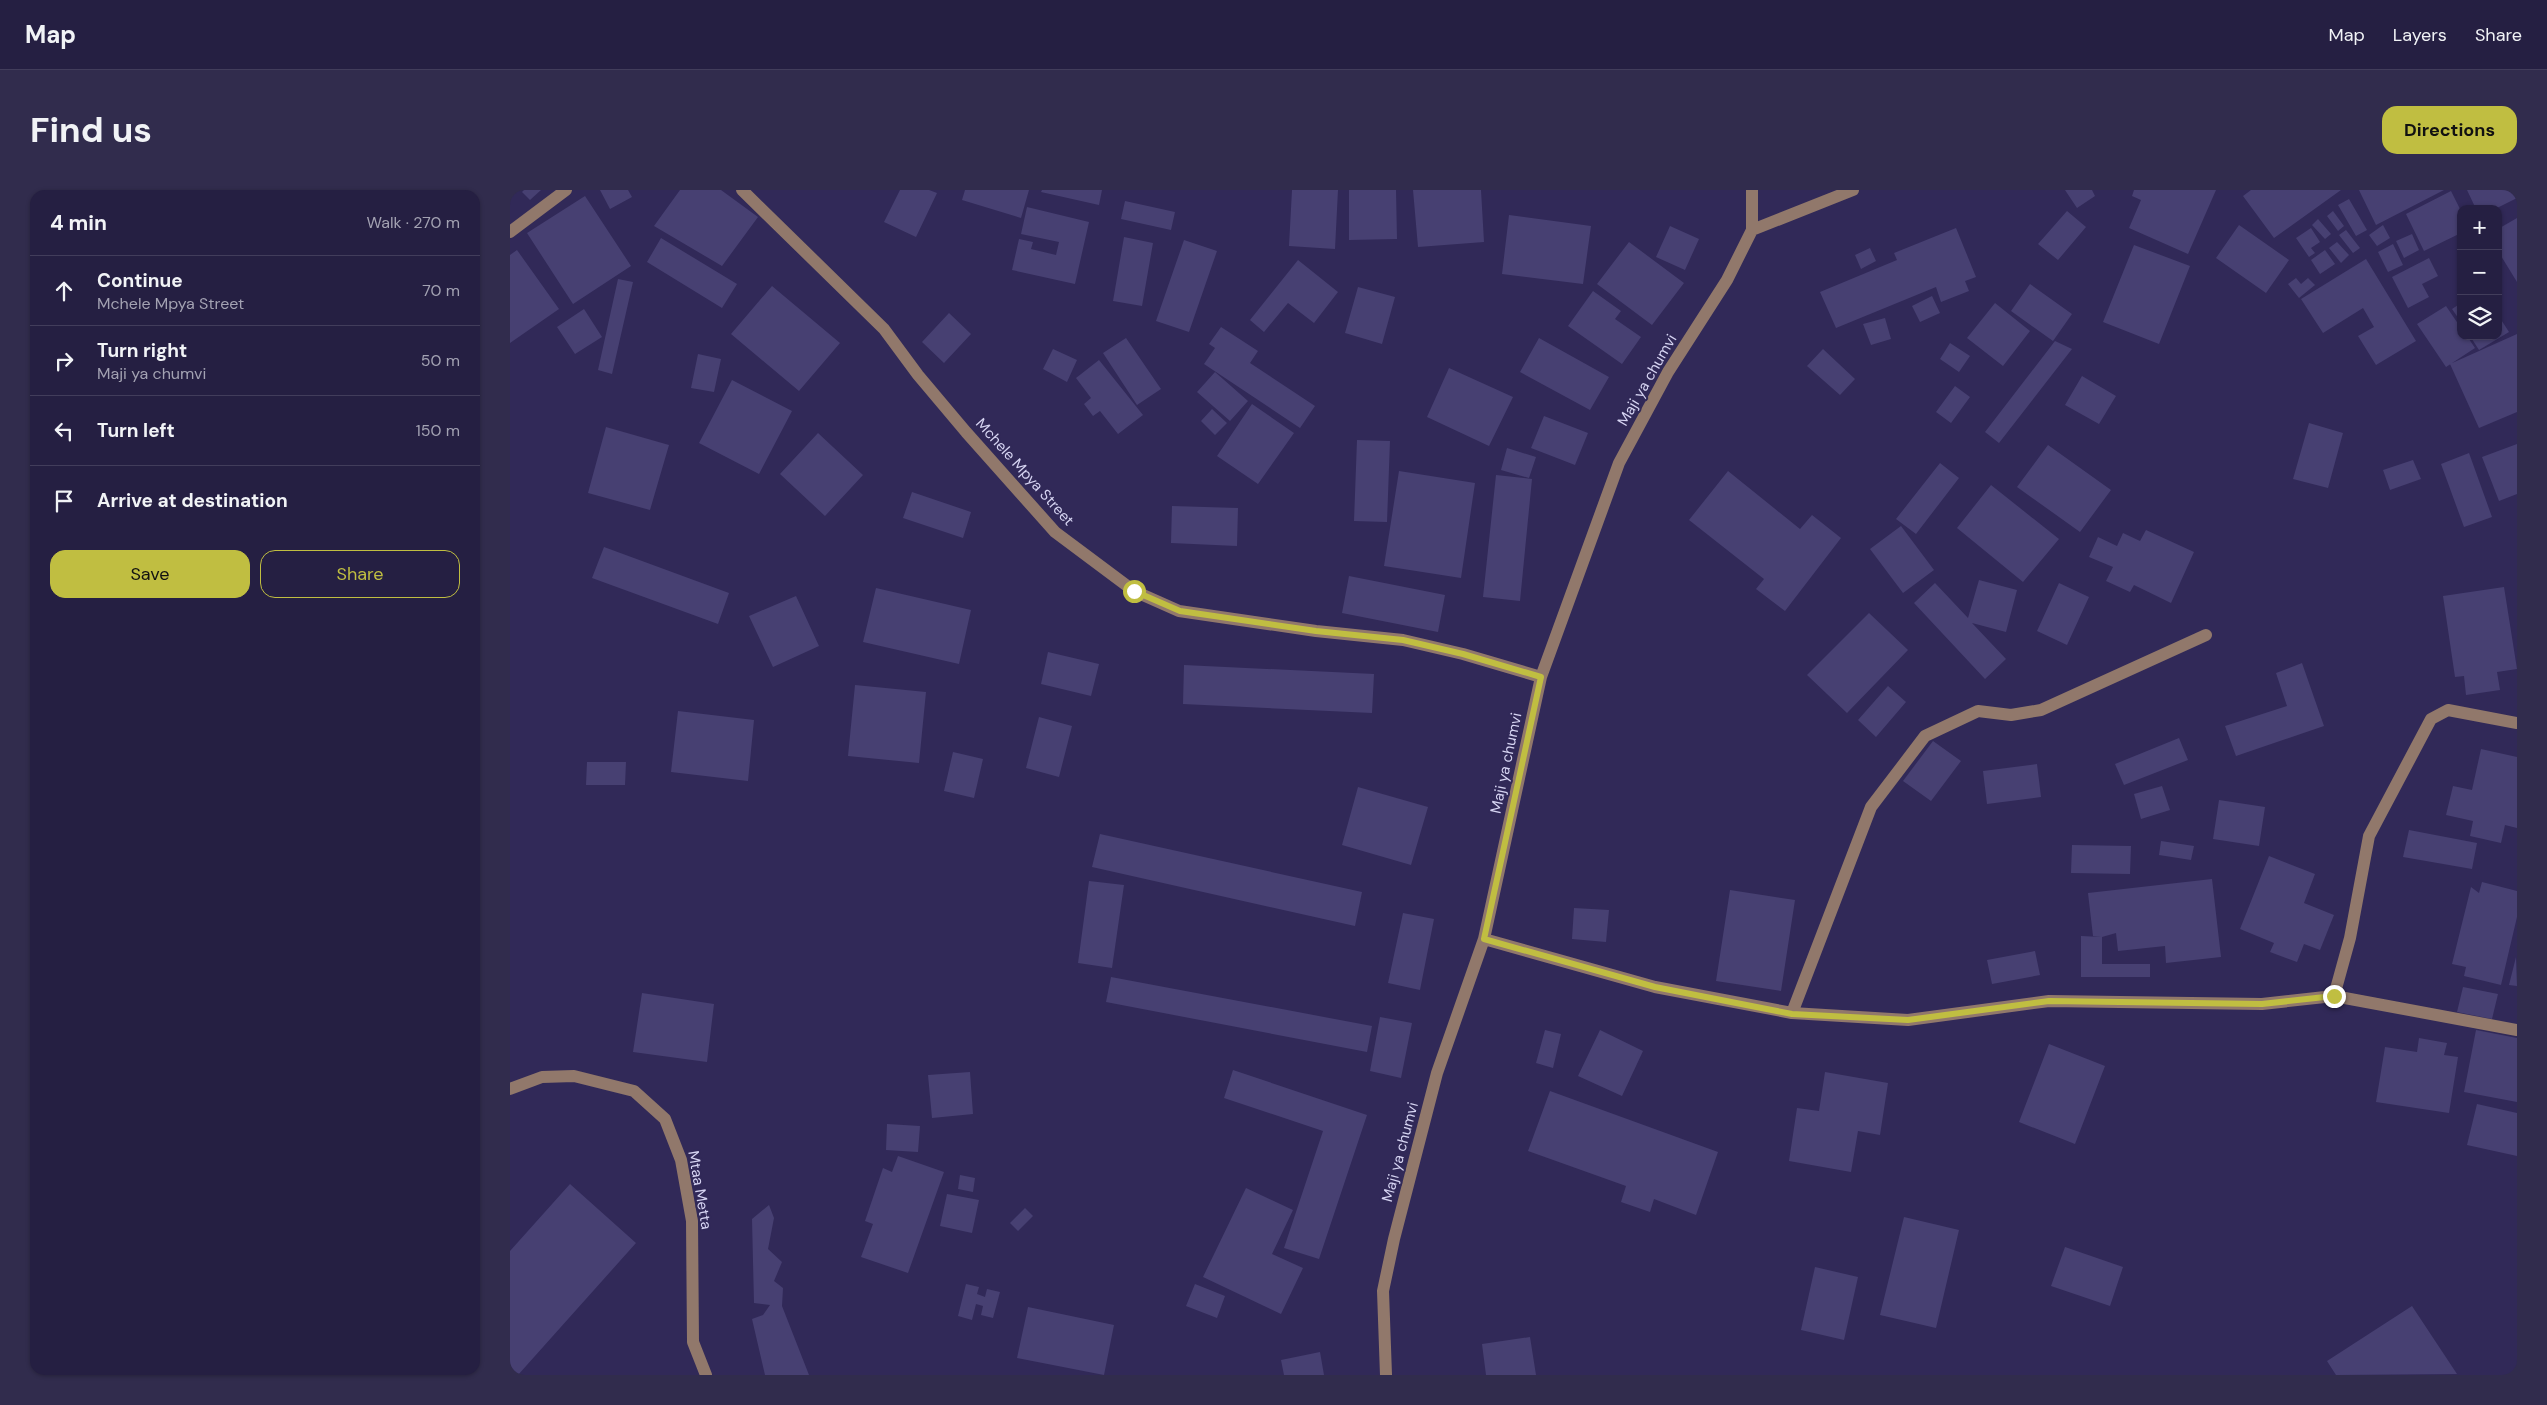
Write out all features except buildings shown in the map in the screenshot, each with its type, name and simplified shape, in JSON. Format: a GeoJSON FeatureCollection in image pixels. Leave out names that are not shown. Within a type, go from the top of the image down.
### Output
{"type":"FeatureCollection","features":[{"type":"Feature","properties":{"kind":"street"},"geometry":{"type":"LineString","coordinates":[[510,232],[566,190]]}},
{"type":"Feature","properties":{"kind":"street","name":"Mchele Mpya Street"},"geometry":{"type":"LineString","coordinates":[[742,190],[884,328],[936,396],[1054,532],[1134,591],[1180,611],[1316,631],[1403,640],[1463,654],[1541,677]]}},
{"type":"Feature","properties":{"kind":"street","name":"Maji ya chumvi"},"geometry":{"type":"LineString","coordinates":[[1386,1375],[1383,1291],[1394,1240],[1437,1073],[1484,939],[1541,677],[1619,463],[1668,372],[1727,280],[1752,230],[1752,190]]}},
{"type":"Feature","properties":{"kind":"street"},"geometry":{"type":"LineString","coordinates":[[1752,230],[1853,190]]}},
{"type":"Feature","properties":{"kind":"street"},"geometry":{"type":"LineString","coordinates":[[1792,1014],[1871,807],[1925,736],[1978,711],[2012,715],[2042,710],[2206,635]]}},
{"type":"Feature","properties":{"kind":"street"},"geometry":{"type":"LineString","coordinates":[[2334,996],[2350,938],[2369,836],[2431,719],[2448,710],[2517,723]]}},
{"type":"Feature","properties":{"kind":"street"},"geometry":{"type":"LineString","coordinates":[[1484,939],[1655,987],[1792,1014],[1908,1020],[2049,1001],[2262,1004],[2334,996],[2517,1030]]}},
{"type":"Feature","properties":{"kind":"street","name":"Mtaa Metta"},"geometry":{"type":"LineString","coordinates":[[510,1089],[542,1077],[574,1076],[634,1091],[665,1119],[681,1160],[690,1212],[693,1342],[706,1375]]}},
{"type":"Feature","properties":{"kind":"route"},"geometry":{"type":"LineString","coordinates":[[1134,591],[1180,611],[1316,631],[1403,640],[1463,654],[1541,677],[1484,939],[1655,987],[1792,1014],[1908,1020],[2049,1001],[2262,1004],[2334,996]]}}]}
